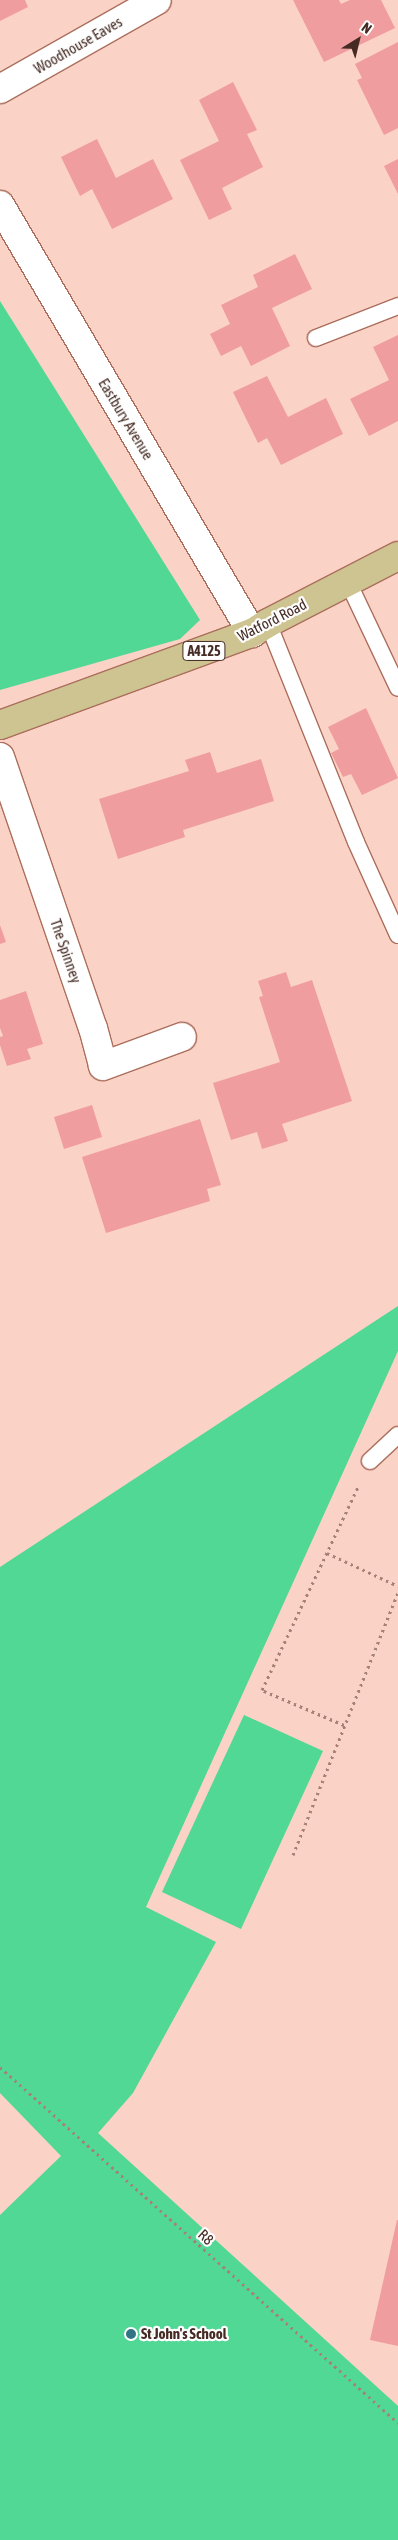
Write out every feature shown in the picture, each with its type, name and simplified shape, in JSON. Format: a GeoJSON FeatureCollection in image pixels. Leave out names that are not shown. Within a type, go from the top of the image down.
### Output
{"type":"FeatureCollection","features":[{"type":"Feature","properties":{"kind":"main road","name":"Watford Road"},"geometry":{"type":"LineString","coordinates":[[0,725],[260,628],[398,556]]}},
{"type":"Feature","properties":{"kind":"street","name":"Woodhouse Eaves"},"geometry":{"type":"LineString","coordinates":[[0,89],[157,0]]}},
{"type":"Feature","properties":{"kind":"street","name":"Eastbury Avenue"},"geometry":{"type":"LineString","coordinates":[[0,205],[260,628]]}},
{"type":"Feature","properties":{"kind":"street","name":"The Spinney"},"geometry":{"type":"LineString","coordinates":[[0,757],[93,1028],[103,1066],[182,1037]]}},
{"type":"Feature","properties":{"kind":"lane"},"geometry":{"type":"LineString","coordinates":[[316,338],[398,306]]}},
{"type":"Feature","properties":{"kind":"lane"},"geometry":{"type":"LineString","coordinates":[[348,582],[398,688]]}},
{"type":"Feature","properties":{"kind":"lane"},"geometry":{"type":"LineString","coordinates":[[260,628],[398,936]]}},
{"type":"Feature","properties":{"kind":"lane"},"geometry":{"type":"LineString","coordinates":[[370,1461],[398,1435]]}},
{"type":"Feature","properties":{"kind":"path"},"geometry":{"type":"LineString","coordinates":[[344,1724],[262,1690],[370,1461]]}},
{"type":"Feature","properties":{"kind":"path"},"geometry":{"type":"LineString","coordinates":[[326,1553],[398,1586]]}},
{"type":"Feature","properties":{"kind":"path"},"geometry":{"type":"LineString","coordinates":[[293,1855],[398,1592]]}},
{"type":"Feature","properties":{"kind":"path","name":"R8"},"geometry":{"type":"LineString","coordinates":[[0,2067],[398,2423]]}},
{"type":"Feature","properties":{"kind":"green space"},"geometry":{"type":"Polygon","coordinates":[[[0,301],[200,620],[180,639],[0,690],[0,301]]]}},
{"type":"Feature","properties":{"kind":"green space"},"geometry":{"type":"Polygon","coordinates":[[[398,1306],[398,1351],[146,1907],[216,1942],[133,2093],[98,2133],[398,2406],[398,2540],[0,2540],[0,2215],[61,2156],[0,2093],[0,1567],[398,1306]]]}},
{"type":"Feature","properties":{"kind":"green space"},"geometry":{"type":"Polygon","coordinates":[[[244,1715],[323,1751],[241,1929],[162,1892],[244,1715]]]}},
{"type":"Feature","properties":{"kind":"building"},"geometry":{"type":"Polygon","coordinates":[[[0,0],[25,0],[28,7],[0,21],[0,0]]]}},
{"type":"Feature","properties":{"kind":"building"},"geometry":{"type":"Polygon","coordinates":[[[293,0],[339,0],[341,4],[350,0],[381,0],[395,28],[324,62],[293,0]]]}},
{"type":"Feature","properties":{"kind":"building"},"geometry":{"type":"Polygon","coordinates":[[[398,42],[398,128],[384,135],[357,80],[362,78],[355,64],[398,42]]]}},
{"type":"Feature","properties":{"kind":"building"},"geometry":{"type":"Polygon","coordinates":[[[233,82],[257,130],[247,134],[263,167],[222,188],[232,209],[209,220],[180,160],[219,141],[199,100],[233,82]]]}},
{"type":"Feature","properties":{"kind":"building"},"geometry":{"type":"Polygon","coordinates":[[[97,139],[116,178],[153,159],[173,199],[112,229],[92,189],[80,196],[61,157],[97,139]]]}},
{"type":"Feature","properties":{"kind":"building"},"geometry":{"type":"Polygon","coordinates":[[[398,159],[398,194],[384,166],[398,159]]]}},
{"type":"Feature","properties":{"kind":"building"},"geometry":{"type":"Polygon","coordinates":[[[295,254],[312,289],[272,308],[290,346],[251,366],[241,346],[221,356],[210,334],[230,324],[221,305],[258,287],[253,275],[295,254]]]}},
{"type":"Feature","properties":{"kind":"building"},"geometry":{"type":"Polygon","coordinates":[[[398,335],[398,421],[369,436],[350,399],[389,380],[373,347],[398,335]]]}},
{"type":"Feature","properties":{"kind":"building"},"geometry":{"type":"Polygon","coordinates":[[[267,376],[288,417],[326,398],[343,434],[281,465],[267,438],[258,443],[233,392],[267,376]]]}},
{"type":"Feature","properties":{"kind":"building"},"geometry":{"type":"Polygon","coordinates":[[[366,708],[398,778],[362,795],[351,774],[343,777],[331,753],[339,749],[328,727],[366,708]]]}},
{"type":"Feature","properties":{"kind":"building"},"geometry":{"type":"Polygon","coordinates":[[[210,752],[217,773],[261,759],[274,801],[183,830],[185,837],[118,859],[99,799],[189,771],[185,760],[210,752]]]}},
{"type":"Feature","properties":{"kind":"building"},"geometry":{"type":"Polygon","coordinates":[[[0,925],[6,942],[0,944],[0,925]]]}},
{"type":"Feature","properties":{"kind":"building"},"geometry":{"type":"Polygon","coordinates":[[[286,972],[291,987],[312,980],[352,1101],[282,1124],[288,1141],[262,1149],[257,1132],[231,1140],[213,1083],[280,1062],[259,997],[263,996],[258,981],[286,972]]]}},
{"type":"Feature","properties":{"kind":"building"},"geometry":{"type":"Polygon","coordinates":[[[26,991],[43,1044],[27,1049],[31,1059],[7,1066],[0,1045],[0,1037],[3,1036],[0,1028],[0,1000],[26,991]]]}},
{"type":"Feature","properties":{"kind":"building"},"geometry":{"type":"Polygon","coordinates":[[[92,1105],[102,1137],[64,1149],[54,1117],[92,1105]]]}},
{"type":"Feature","properties":{"kind":"building"},"geometry":{"type":"Polygon","coordinates":[[[200,1119],[221,1185],[207,1189],[210,1201],[106,1233],[82,1157],[200,1119]]]}},
{"type":"Feature","properties":{"kind":"building"},"geometry":{"type":"Polygon","coordinates":[[[398,2220],[398,2346],[370,2340],[398,2220]]]}},
{"type":"Feature","properties":{"kind":"place","name":"St John's School"},"geometry":{"type":"Point","coordinates":[131,2334]}}]}
